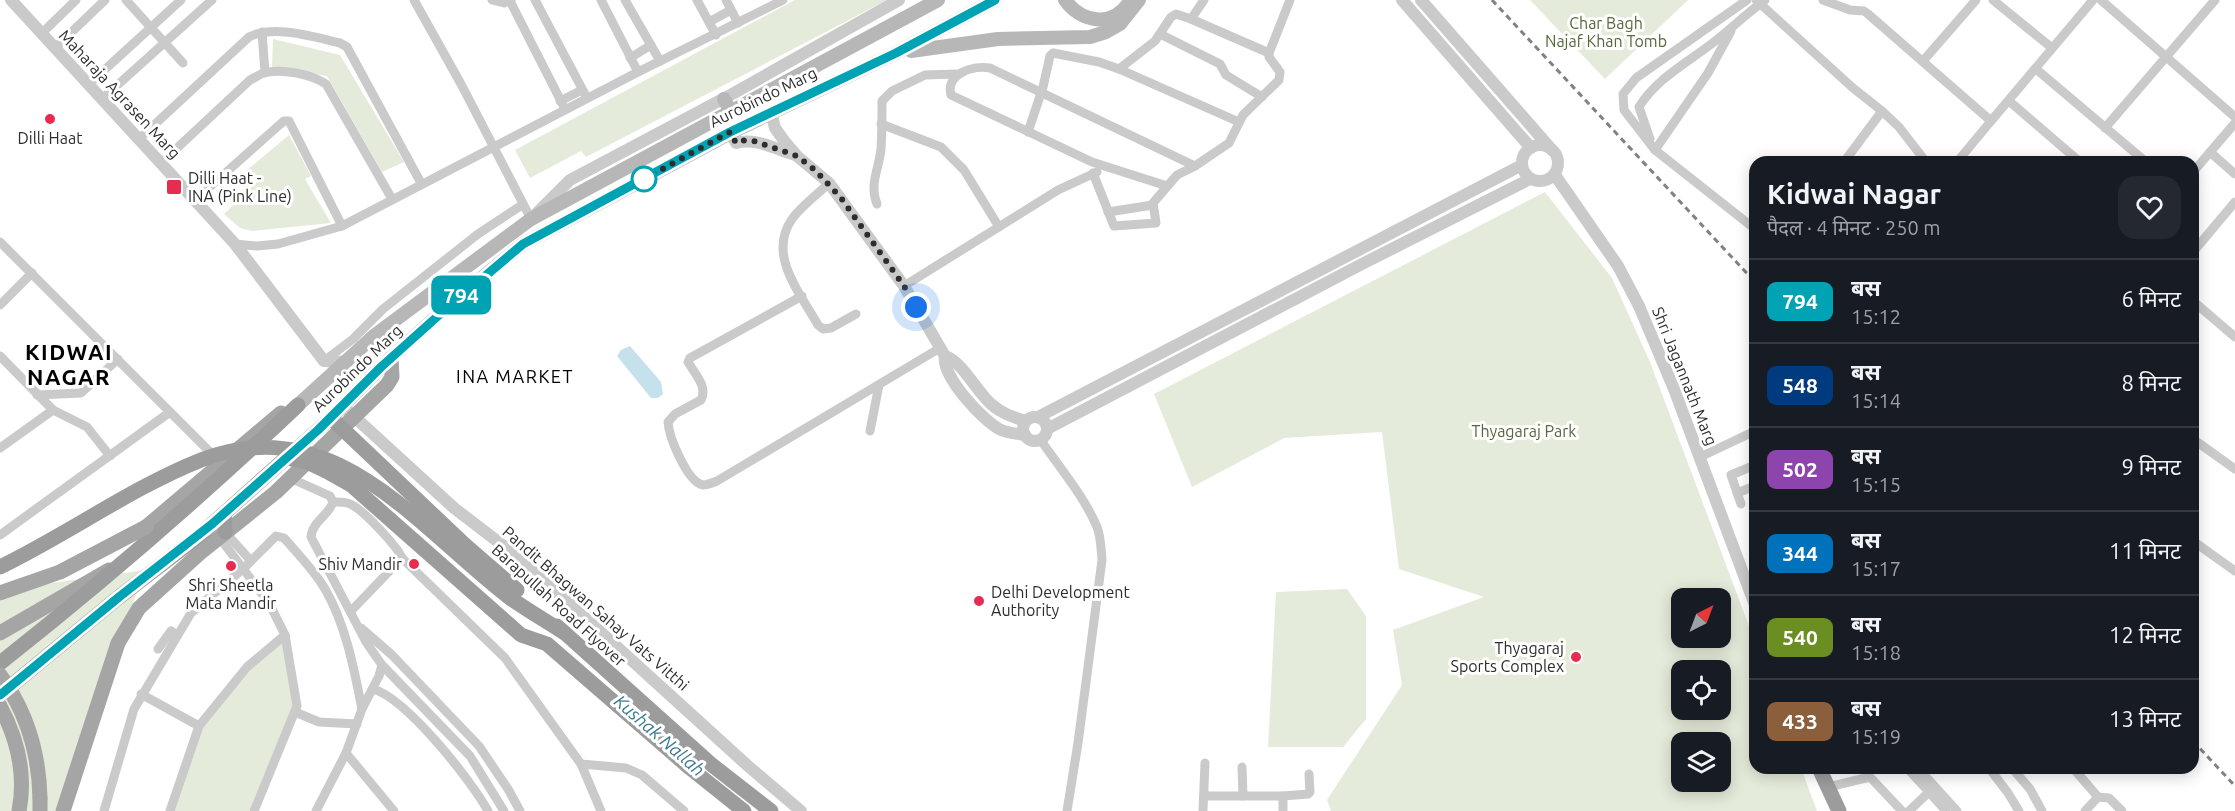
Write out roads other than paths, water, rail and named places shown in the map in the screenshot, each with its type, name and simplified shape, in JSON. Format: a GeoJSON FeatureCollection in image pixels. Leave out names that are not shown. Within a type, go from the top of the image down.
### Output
{"type":"FeatureCollection","features":[{"type":"Feature","properties":{"kind":"highway","name":"Aurobindo Marg"},"geometry":{"type":"LineString","coordinates":[[0,663],[70,607],[231,468],[298,405]]}},
{"type":"Feature","properties":{"kind":"highway","name":"Barapullah Road Flyover"},"geometry":{"type":"LineString","coordinates":[[336,423],[465,544],[712,765],[771,811]]}},
{"type":"Feature","properties":{"kind":"highway"},"geometry":{"type":"LineString","coordinates":[[0,567],[136,492],[203,460],[237,450],[258,447],[281,448],[327,458],[356,472],[384,492],[510,598],[563,632]]}},
{"type":"Feature","properties":{"kind":"highway","name":"Aurobindo Marg"},"geometry":{"type":"LineString","coordinates":[[0,695],[119,597],[200,535],[286,458]]}},
{"type":"Feature","properties":{"kind":"highway"},"geometry":{"type":"LineString","coordinates":[[286,458],[307,462],[351,485],[521,635],[548,644],[690,768],[744,811]]}},
{"type":"Feature","properties":{"kind":"highway"},"geometry":{"type":"LineString","coordinates":[[200,535],[222,535],[224,514]]}},
{"type":"Feature","properties":{"kind":"highway"},"geometry":{"type":"LineString","coordinates":[[1822,774],[1839,811]]}},
{"type":"Feature","properties":{"kind":"main road"},"geometry":{"type":"LineString","coordinates":[[906,16],[915,0]]}},
{"type":"Feature","properties":{"kind":"main road","name":"Aurobindo Marg"},"geometry":{"type":"LineString","coordinates":[[298,405],[375,335],[531,219],[938,0]]}},
{"type":"Feature","properties":{"kind":"main road","name":"Aurobindo Marg"},"geometry":{"type":"LineString","coordinates":[[391,358],[455,300],[523,244],[733,138],[771,112],[896,53],[995,0]]}},
{"type":"Feature","properties":{"kind":"main road"},"geometry":{"type":"LineString","coordinates":[[1065,0],[1078,14],[1098,20],[1117,15],[1131,0]]}},
{"type":"Feature","properties":{"kind":"main road"},"geometry":{"type":"LineString","coordinates":[[896,53],[998,39],[1090,37],[1120,24],[1139,0]]}},
{"type":"Feature","properties":{"kind":"main road"},"geometry":{"type":"LineString","coordinates":[[724,99],[731,112]]}},
{"type":"Feature","properties":{"kind":"main road"},"geometry":{"type":"LineString","coordinates":[[63,811],[123,632],[139,608],[222,535],[276,492],[307,462],[336,423],[348,411],[387,385],[392,377],[391,358]]}},
{"type":"Feature","properties":{"kind":"main road"},"geometry":{"type":"LineString","coordinates":[[0,592],[60,572],[146,527],[280,413],[298,405]]}},
{"type":"Feature","properties":{"kind":"main road","name":"Aurobindo Marg"},"geometry":{"type":"LineString","coordinates":[[286,458],[336,423]]}},
{"type":"Feature","properties":{"kind":"main road"},"geometry":{"type":"LineString","coordinates":[[0,633],[117,565]]}},
{"type":"Feature","properties":{"kind":"main road"},"geometry":{"type":"LineString","coordinates":[[0,675],[18,702],[33,739],[37,758],[40,805]]}},
{"type":"Feature","properties":{"kind":"main road"},"geometry":{"type":"LineString","coordinates":[[0,706],[16,746],[21,772],[20,804]]}},
{"type":"Feature","properties":{"kind":"street","name":"Maharaja Agrasen Marg"},"geometry":{"type":"LineString","coordinates":[[11,0],[236,244],[324,362]]}},
{"type":"Feature","properties":{"kind":"street"},"geometry":{"type":"LineString","coordinates":[[42,33],[76,0]]}},
{"type":"Feature","properties":{"kind":"street"},"geometry":{"type":"LineString","coordinates":[[55,48],[105,0]]}},
{"type":"Feature","properties":{"kind":"street"},"geometry":{"type":"LineString","coordinates":[[126,0],[183,63]]}},
{"type":"Feature","properties":{"kind":"street"},"geometry":{"type":"LineString","coordinates":[[89,84],[181,0]]}},
{"type":"Feature","properties":{"kind":"street"},"geometry":{"type":"LineString","coordinates":[[102,99],[212,0]]}},
{"type":"Feature","properties":{"kind":"street"},"geometry":{"type":"LineString","coordinates":[[414,0],[531,219]]}},
{"type":"Feature","properties":{"kind":"street"},"geometry":{"type":"LineString","coordinates":[[492,0],[504,3],[511,0],[563,105]]}},
{"type":"Feature","properties":{"kind":"street"},"geometry":{"type":"LineString","coordinates":[[535,0],[584,94]]}},
{"type":"Feature","properties":{"kind":"street"},"geometry":{"type":"LineString","coordinates":[[601,0],[638,72]]}},
{"type":"Feature","properties":{"kind":"street"},"geometry":{"type":"LineString","coordinates":[[625,0],[660,61]]}},
{"type":"Feature","properties":{"kind":"street"},"geometry":{"type":"LineString","coordinates":[[697,0],[716,34]]}},
{"type":"Feature","properties":{"kind":"street"},"geometry":{"type":"LineString","coordinates":[[726,0],[738,23]]}},
{"type":"Feature","properties":{"kind":"street"},"geometry":{"type":"LineString","coordinates":[[236,244],[257,246],[278,244],[342,226],[494,146],[584,94],[638,72],[783,0]]}},
{"type":"Feature","properties":{"kind":"street","name":"Aurobindo Marg"},"geometry":{"type":"LineString","coordinates":[[531,219],[570,180],[724,99],[899,0]]}},
{"type":"Feature","properties":{"kind":"street"},"geometry":{"type":"LineString","coordinates":[[1191,19],[1204,0]]}},
{"type":"Feature","properties":{"kind":"street"},"geometry":{"type":"LineString","coordinates":[[1108,212],[1153,203],[1178,175],[1229,143],[1239,122],[1281,76],[1269,57],[1269,53],[1290,0]]}},
{"type":"Feature","properties":{"kind":"street"},"geometry":{"type":"LineString","coordinates":[[1402,0],[1531,148]]}},
{"type":"Feature","properties":{"kind":"street"},"geometry":{"type":"LineString","coordinates":[[1421,0],[1552,150],[1558,160],[1555,174],[1543,181],[1530,178],[1522,165],[1525,153],[1540,145],[1552,150]]}},
{"type":"Feature","properties":{"kind":"street"},"geometry":{"type":"LineString","coordinates":[[1747,0],[1636,78],[1623,94],[1623,110],[1654,150],[1749,224]]}},
{"type":"Feature","properties":{"kind":"street"},"geometry":{"type":"LineString","coordinates":[[1823,0],[1850,10],[1864,11],[1991,121]]}},
{"type":"Feature","properties":{"kind":"street"},"geometry":{"type":"LineString","coordinates":[[1923,61],[1976,0]]}},
{"type":"Feature","properties":{"kind":"street"},"geometry":{"type":"LineString","coordinates":[[1993,0],[2052,48]]}},
{"type":"Feature","properties":{"kind":"street"},"geometry":{"type":"LineString","coordinates":[[1962,156],[2093,0]]}},
{"type":"Feature","properties":{"kind":"street"},"geometry":{"type":"LineString","coordinates":[[2102,0],[2235,117]]}},
{"type":"Feature","properties":{"kind":"street"},"geometry":{"type":"LineString","coordinates":[[2105,128],[2215,0]]}},
{"type":"Feature","properties":{"kind":"street"},"geometry":{"type":"LineString","coordinates":[[1654,150],[1639,107],[1644,98],[1667,77],[1734,26],[1760,1],[1853,88],[1899,127],[1921,156]]}},
{"type":"Feature","properties":{"kind":"street"},"geometry":{"type":"LineString","coordinates":[[709,22],[731,10]]}},
{"type":"Feature","properties":{"kind":"street"},"geometry":{"type":"LineString","coordinates":[[1119,69],[1155,41],[1173,15],[1191,19],[1269,53]]}},
{"type":"Feature","properties":{"kind":"street"},"geometry":{"type":"LineString","coordinates":[[52,22],[65,38]]}},
{"type":"Feature","properties":{"kind":"street"},"geometry":{"type":"LineString","coordinates":[[1654,150],[1708,73],[1734,26]]}},
{"type":"Feature","properties":{"kind":"street"},"geometry":{"type":"LineString","coordinates":[[139,139],[249,37],[262,32],[275,31],[319,38],[347,47],[421,183]]}},
{"type":"Feature","properties":{"kind":"street"},"geometry":{"type":"LineString","coordinates":[[262,32],[266,73]]}},
{"type":"Feature","properties":{"kind":"street"},"geometry":{"type":"LineString","coordinates":[[1160,34],[1220,64],[1226,75],[1262,97]]}},
{"type":"Feature","properties":{"kind":"street"},"geometry":{"type":"LineString","coordinates":[[630,58],[651,45]]}},
{"type":"Feature","properties":{"kind":"street"},"geometry":{"type":"LineString","coordinates":[[1028,132],[1052,53],[1080,57],[1119,69],[1239,122]]}},
{"type":"Feature","properties":{"kind":"street"},"geometry":{"type":"LineString","coordinates":[[877,204],[872,184],[881,150],[882,101],[892,91],[925,75],[957,74],[982,67],[990,68],[1042,92],[1195,166]]}},
{"type":"Feature","properties":{"kind":"street"},"geometry":{"type":"LineString","coordinates":[[2036,69],[2139,156]]}},
{"type":"Feature","properties":{"kind":"street"},"geometry":{"type":"LineString","coordinates":[[161,163],[250,80],[266,73],[279,72],[317,78],[326,84],[392,199]]}},
{"type":"Feature","properties":{"kind":"street"},"geometry":{"type":"LineString","coordinates":[[957,74],[950,91],[951,95],[1112,170],[1167,186]]}},
{"type":"Feature","properties":{"kind":"street"},"geometry":{"type":"LineString","coordinates":[[99,75],[112,90]]}},
{"type":"Feature","properties":{"kind":"street"},"geometry":{"type":"LineString","coordinates":[[2009,101],[2071,156]]}},
{"type":"Feature","properties":{"kind":"street"},"geometry":{"type":"LineString","coordinates":[[1848,156],[1882,111]]}},
{"type":"Feature","properties":{"kind":"street"},"geometry":{"type":"LineString","coordinates":[[771,112],[775,128],[797,156],[829,183],[904,286],[942,352],[945,366],[967,400],[980,415],[1003,431],[1024,435],[1031,440],[1328,282],[1530,178]]}},
{"type":"Feature","properties":{"kind":"street"},"geometry":{"type":"LineString","coordinates":[[195,200],[284,121],[289,121],[342,226]]}},
{"type":"Feature","properties":{"kind":"street"},"geometry":{"type":"LineString","coordinates":[[2199,165],[2235,123]]}},
{"type":"Feature","properties":{"kind":"street"},"geometry":{"type":"LineString","coordinates":[[881,124],[941,147],[964,170],[999,227]]}},
{"type":"Feature","properties":{"kind":"street"},"geometry":{"type":"LineString","coordinates":[[733,138],[754,141],[797,156]]}},
{"type":"Feature","properties":{"kind":"street"},"geometry":{"type":"LineString","coordinates":[[2210,152],[2235,174]]}},
{"type":"Feature","properties":{"kind":"street"},"geometry":{"type":"LineString","coordinates":[[1024,435],[1025,421],[1032,417],[1038,417],[1522,165]]}},
{"type":"Feature","properties":{"kind":"street"},"geometry":{"type":"LineString","coordinates":[[904,286],[1058,190],[1093,173],[1112,170]]}},
{"type":"Feature","properties":{"kind":"street"},"geometry":{"type":"LineString","coordinates":[[1093,173],[1114,226],[1155,224],[1153,203]]}},
{"type":"Feature","properties":{"kind":"street","name":"Shri Jagannath Marg"},"geometry":{"type":"LineString","coordinates":[[1555,174],[1631,288],[1674,389],[1749,589]]}},
{"type":"Feature","properties":{"kind":"street"},"geometry":{"type":"LineString","coordinates":[[829,183],[793,218],[783,238],[783,256],[787,270],[818,325],[823,329],[831,328],[856,315]]}},
{"type":"Feature","properties":{"kind":"street"},"geometry":{"type":"LineString","coordinates":[[2199,245],[2235,202]]}},
{"type":"Feature","properties":{"kind":"street","name":"Aurobindo Marg"},"geometry":{"type":"LineString","coordinates":[[324,362],[353,339],[383,309],[478,234],[522,205]]}},
{"type":"Feature","properties":{"kind":"street"},"geometry":{"type":"LineString","coordinates":[[0,243],[221,463]]}},
{"type":"Feature","properties":{"kind":"street"},"geometry":{"type":"LineString","coordinates":[[1322,270],[1328,282]]}},
{"type":"Feature","properties":{"kind":"street"},"geometry":{"type":"LineString","coordinates":[[0,305],[32,273]]}},
{"type":"Feature","properties":{"kind":"street"},"geometry":{"type":"LineString","coordinates":[[802,296],[690,358],[688,362],[703,388],[703,396],[701,400],[675,414],[668,422],[688,473],[698,483],[704,485],[717,481],[879,385],[942,352]]}},
{"type":"Feature","properties":{"kind":"street"},"geometry":{"type":"LineString","coordinates":[[2199,306],[2235,337]]}},
{"type":"Feature","properties":{"kind":"street"},"geometry":{"type":"LineString","coordinates":[[942,352],[956,363],[992,405],[1025,421]]}},
{"type":"Feature","properties":{"kind":"street"},"geometry":{"type":"LineString","coordinates":[[0,356],[53,410],[87,427],[110,456]]}},
{"type":"Feature","properties":{"kind":"street"},"geometry":{"type":"LineString","coordinates":[[38,395],[81,393],[118,359]]}},
{"type":"Feature","properties":{"kind":"street"},"geometry":{"type":"LineString","coordinates":[[324,362],[346,362]]}},
{"type":"Feature","properties":{"kind":"street"},"geometry":{"type":"LineString","coordinates":[[870,431],[879,385]]}},
{"type":"Feature","properties":{"kind":"street"},"geometry":{"type":"LineString","coordinates":[[0,448],[53,410]]}},
{"type":"Feature","properties":{"kind":"street","name":"Pandit Bhagwan Sahay Vats Vitthi"},"geometry":{"type":"LineString","coordinates":[[348,411],[446,501],[534,571],[748,766],[801,811]]}},
{"type":"Feature","properties":{"kind":"street"},"geometry":{"type":"LineString","coordinates":[[0,535],[170,412]]}},
{"type":"Feature","properties":{"kind":"street"},"geometry":{"type":"LineString","coordinates":[[1038,417],[1045,422],[1043,434],[1097,528],[1101,544],[1102,560],[1067,811]]}},
{"type":"Feature","properties":{"kind":"street"},"geometry":{"type":"LineString","coordinates":[[1700,457],[1749,434]]}},
{"type":"Feature","properties":{"kind":"street"},"geometry":{"type":"LineString","coordinates":[[2199,443],[2235,469]]}},
{"type":"Feature","properties":{"kind":"street"},"geometry":{"type":"LineString","coordinates":[[1740,504],[1729,470],[1749,466]]}},
{"type":"Feature","properties":{"kind":"street"},"geometry":{"type":"LineString","coordinates":[[290,478],[330,496],[333,501],[352,505],[392,543],[402,558],[505,658],[581,764],[601,811]]}},
{"type":"Feature","properties":{"kind":"street"},"geometry":{"type":"LineString","coordinates":[[1737,493],[1749,488]]}},
{"type":"Feature","properties":{"kind":"street"},"geometry":{"type":"LineString","coordinates":[[333,501],[331,507],[312,529],[311,537],[366,642],[382,665],[470,756],[504,811]]}},
{"type":"Feature","properties":{"kind":"street"},"geometry":{"type":"LineString","coordinates":[[222,535],[247,565],[285,635],[297,706],[254,811]]}},
{"type":"Feature","properties":{"kind":"street"},"geometry":{"type":"LineString","coordinates":[[104,811],[134,709],[190,613],[279,535],[318,579],[340,620],[363,709]]}},
{"type":"Feature","properties":{"kind":"street"},"geometry":{"type":"LineString","coordinates":[[2199,545],[2235,571]]}},
{"type":"Feature","properties":{"kind":"street"},"geometry":{"type":"LineString","coordinates":[[351,611],[402,558]]}},
{"type":"Feature","properties":{"kind":"street"},"geometry":{"type":"LineString","coordinates":[[358,626],[392,655],[479,746],[520,811]]}},
{"type":"Feature","properties":{"kind":"street"},"geometry":{"type":"LineString","coordinates":[[158,649],[171,631],[177,635]]}},
{"type":"Feature","properties":{"kind":"street"},"geometry":{"type":"LineString","coordinates":[[170,811],[199,726],[247,667],[285,635]]}},
{"type":"Feature","properties":{"kind":"street"},"geometry":{"type":"LineString","coordinates":[[316,811],[346,753],[382,665]]}},
{"type":"Feature","properties":{"kind":"street"},"geometry":{"type":"LineString","coordinates":[[374,689],[399,705],[456,764],[488,811]]}},
{"type":"Feature","properties":{"kind":"street"},"geometry":{"type":"LineString","coordinates":[[141,694],[199,726]]}},
{"type":"Feature","properties":{"kind":"street"},"geometry":{"type":"LineString","coordinates":[[295,712],[319,722],[357,724]]}},
{"type":"Feature","properties":{"kind":"street"},"geometry":{"type":"LineString","coordinates":[[346,753],[394,811]]}},
{"type":"Feature","properties":{"kind":"street"},"geometry":{"type":"LineString","coordinates":[[581,764],[626,768],[642,775],[684,811]]}},
{"type":"Feature","properties":{"kind":"street"},"geometry":{"type":"LineString","coordinates":[[1203,811],[1204,764]]}},
{"type":"Feature","properties":{"kind":"street"},"geometry":{"type":"LineString","coordinates":[[1242,767],[1243,796]]}},
{"type":"Feature","properties":{"kind":"street"},"geometry":{"type":"LineString","coordinates":[[1204,796],[1308,794],[1310,774]]}},
{"type":"Feature","properties":{"kind":"street"},"geometry":{"type":"LineString","coordinates":[[1816,774],[1831,811]]}},
{"type":"Feature","properties":{"kind":"street"},"geometry":{"type":"LineString","coordinates":[[1912,774],[1946,811]]}},
{"type":"Feature","properties":{"kind":"street"},"geometry":{"type":"LineString","coordinates":[[1923,774],[1957,811]]}},
{"type":"Feature","properties":{"kind":"street"},"geometry":{"type":"LineString","coordinates":[[1994,774],[2019,811]]}},
{"type":"Feature","properties":{"kind":"street"},"geometry":{"type":"LineString","coordinates":[[2017,774],[2030,789],[2042,811]]}},
{"type":"Feature","properties":{"kind":"street"},"geometry":{"type":"LineString","coordinates":[[2078,774],[2098,797],[2109,798],[2122,811]]}},
{"type":"Feature","properties":{"kind":"street"},"geometry":{"type":"LineString","coordinates":[[1829,788],[1870,777],[1902,811]]}},
{"type":"Feature","properties":{"kind":"street"},"geometry":{"type":"LineString","coordinates":[[1910,811],[1929,792]]}},
{"type":"Feature","properties":{"kind":"street"},"geometry":{"type":"LineString","coordinates":[[1283,796],[1283,811]]}},
{"type":"Feature","properties":{"kind":"street"},"geometry":{"type":"LineString","coordinates":[[2085,811],[2098,797]]}},
{"type":"Feature","properties":{"kind":"water"},"geometry":{"type":"Polygon","coordinates":[[[630,346],[661,382],[663,394],[658,398],[651,398],[617,356],[621,350],[630,346]]]}},
{"type":"Feature","properties":{"kind":"railway"},"geometry":{"type":"LineString","coordinates":[[1492,0],[1749,276]]}},
{"type":"Feature","properties":{"kind":"railway"},"geometry":{"type":"LineString","coordinates":[[2199,747],[2235,786]]}},
{"type":"Feature","properties":{"kind":"place","name":"Dilli Haat"},"geometry":{"type":"Point","coordinates":[50,119]}},
{"type":"Feature","properties":{"kind":"place","name":"Dilli Haat - INA (Pink Line)"},"geometry":{"type":"Point","coordinates":[174,187]}},
{"type":"Feature","properties":{"kind":"place","name":"Shiv Mandir"},"geometry":{"type":"Point","coordinates":[414,564]}},
{"type":"Feature","properties":{"kind":"place","name":"Shri Sheetla Mata Mandir"},"geometry":{"type":"Point","coordinates":[231,566]}},
{"type":"Feature","properties":{"kind":"place","name":"Delhi Development Authority"},"geometry":{"type":"Point","coordinates":[979,601]}},
{"type":"Feature","properties":{"kind":"place","name":"Thyagaraj Sports Complex"},"geometry":{"type":"Point","coordinates":[1576,657]}},
{"type":"Feature","properties":{"kind":"district","name":"KIDWAI NAGAR"},"geometry":{"type":"Point","coordinates":[69,364]}},
{"type":"Feature","properties":{"kind":"district","name":"INA MARKET"},"geometry":{"type":"Point","coordinates":[515,376]}},
{"type":"Feature","properties":{"kind":"park label","name":"Char Bagh Najaf Khan Tomb"},"geometry":{"type":"Point","coordinates":[1606,32]}},
{"type":"Feature","properties":{"kind":"park label","name":"Thyagaraj Park"},"geometry":{"type":"Point","coordinates":[1524,431]}},
{"type":"Feature","properties":{"kind":"water label","name":"Kushak Nallah"},"geometry":{"type":"Point","coordinates":[660,735]}}]}
